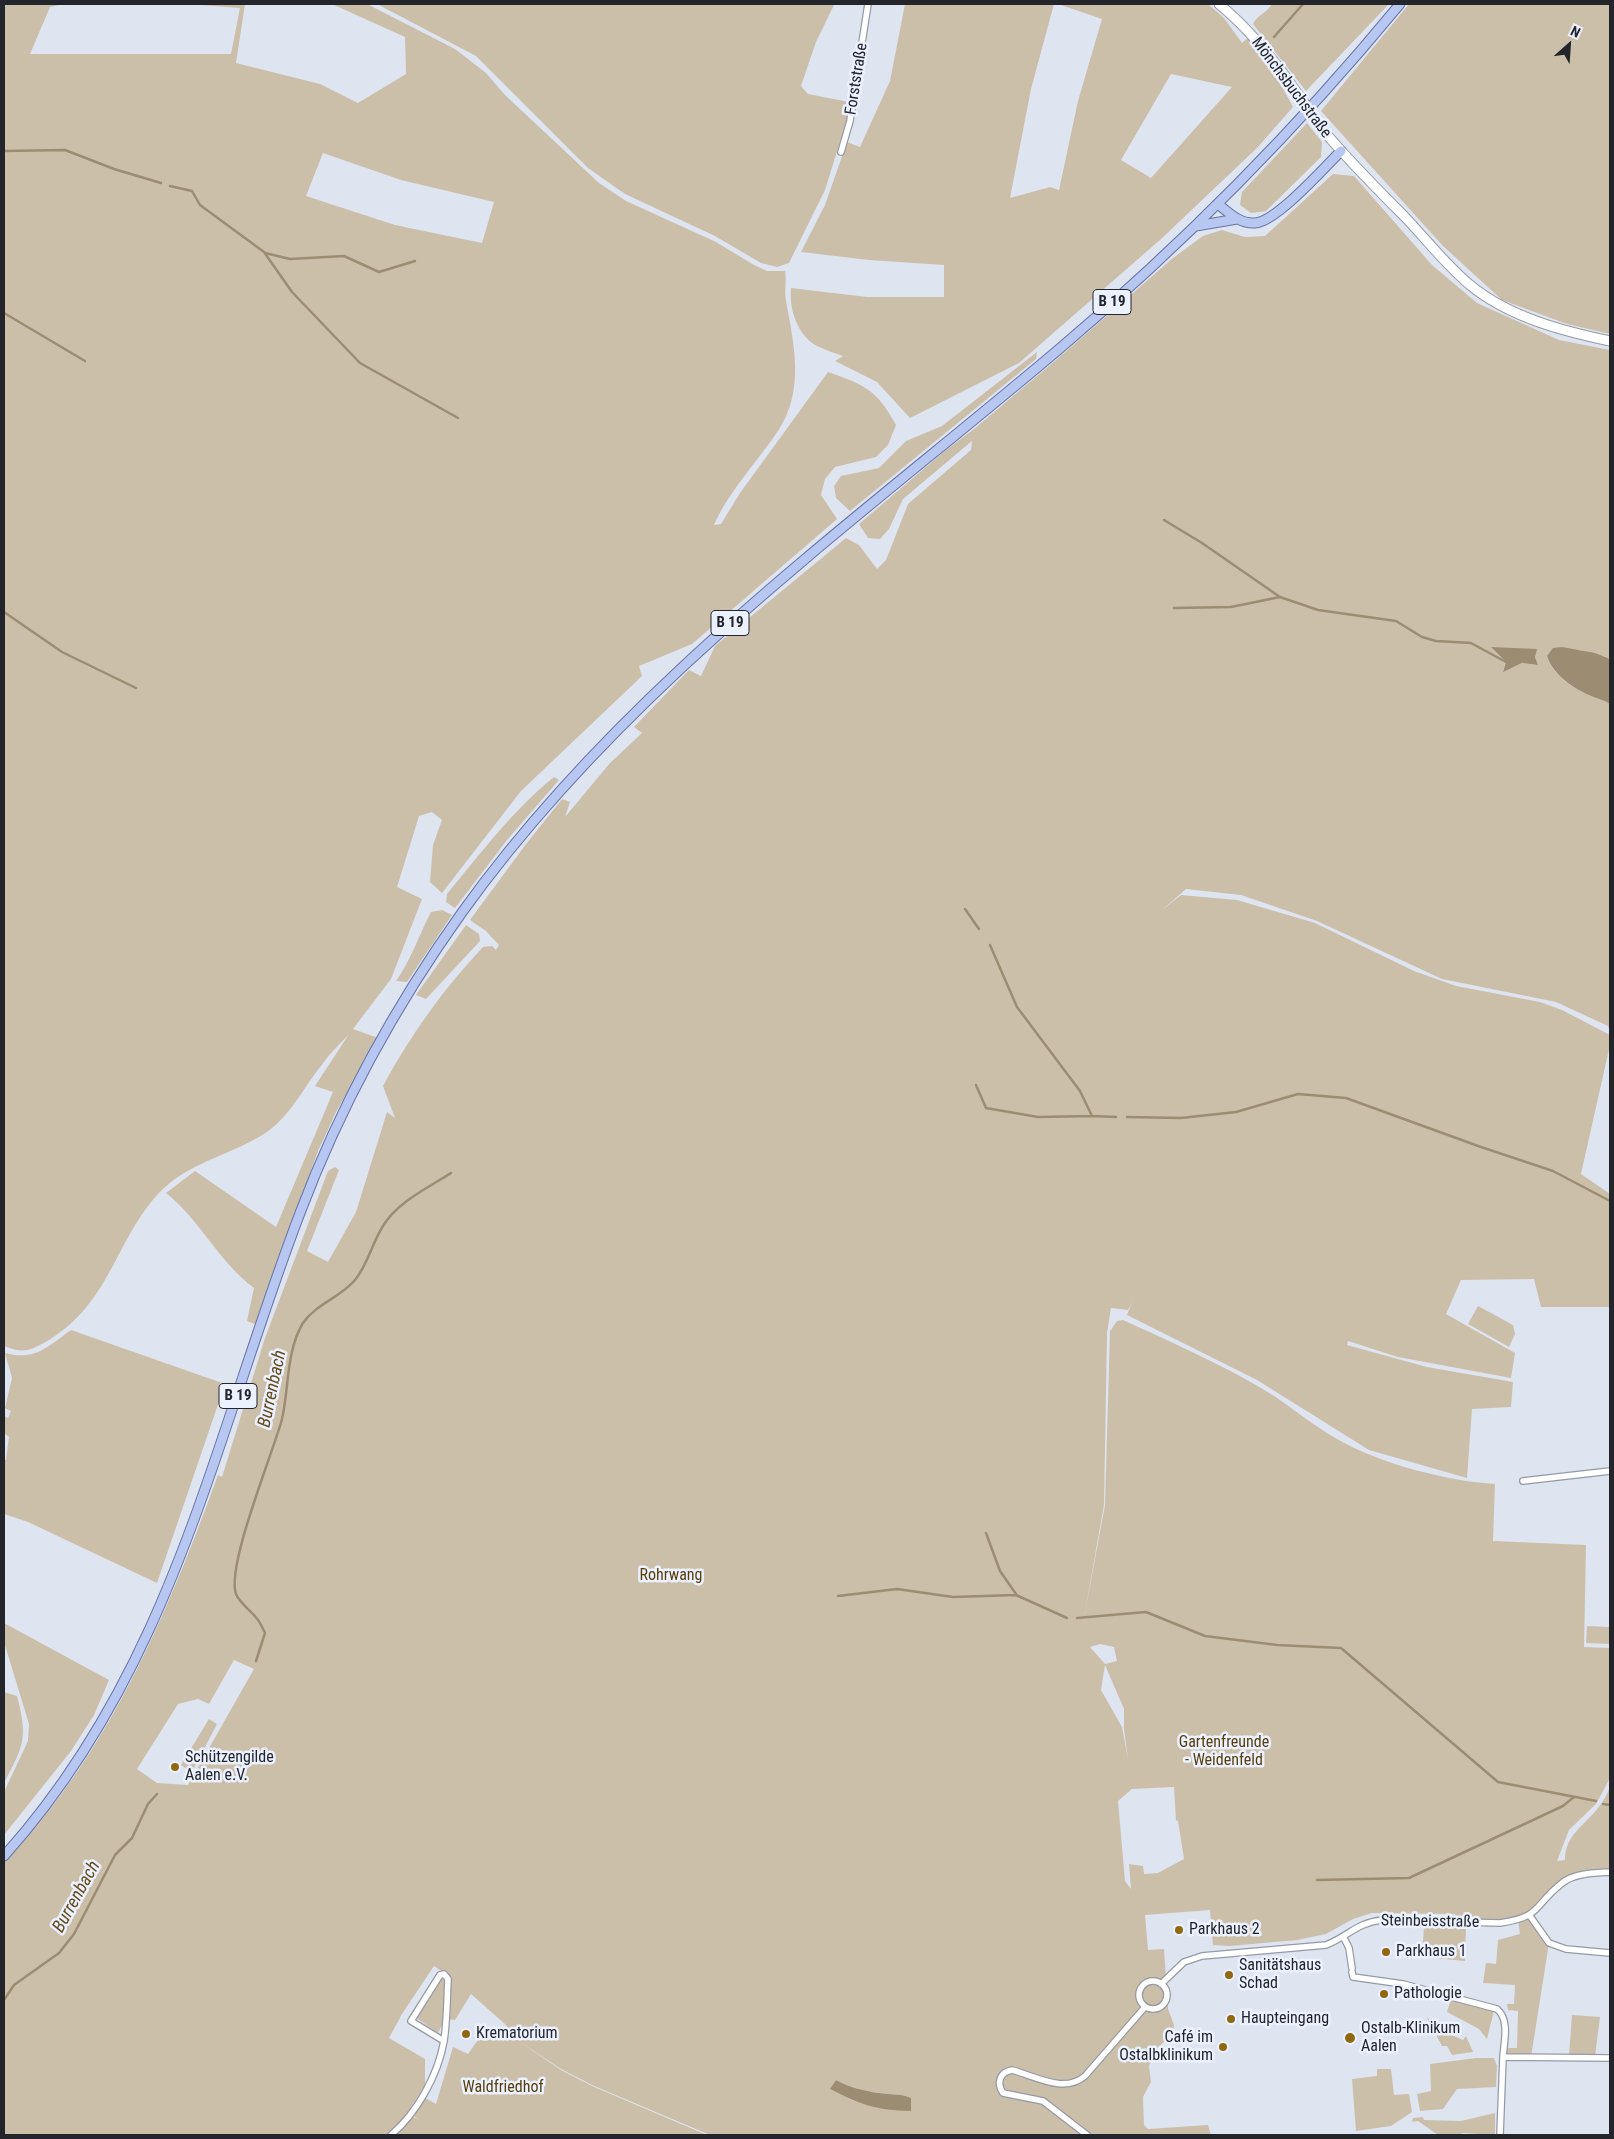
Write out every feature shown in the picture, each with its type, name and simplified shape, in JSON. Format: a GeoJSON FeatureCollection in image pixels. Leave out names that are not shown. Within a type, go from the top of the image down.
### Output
{"type":"FeatureCollection","features":[{"type":"Feature","properties":{"kind":"main road","name":"B 19"},"geometry":{"type":"LineString","coordinates":[[4,1856],[45,1808],[74,1766],[104,1717],[145,1640],[190,1532],[289,1241],[315,1175],[339,1121],[370,1063],[453,926],[468,905],[524,832],[581,767],[701,649],[783,577],[1073,337],[1195,226],[1314,103],[1400,4]]}},
{"type":"Feature","properties":{"kind":"main road"},"geometry":{"type":"LineString","coordinates":[[1195,226],[1238,219],[1258,223],[1270,218],[1342,152]]}},
{"type":"Feature","properties":{"kind":"main road"},"geometry":{"type":"LineString","coordinates":[[1218,204],[1238,219]]}},
{"type":"Feature","properties":{"kind":"street","name":"Forststraße"},"geometry":{"type":"LineString","coordinates":[[841,152],[850,121],[868,4]]}},
{"type":"Feature","properties":{"kind":"street","name":"Mönchsbuchstraße"},"geometry":{"type":"LineString","coordinates":[[1219,4],[1234,16],[1268,53],[1323,130],[1342,152],[1471,286],[1504,307],[1530,319],[1572,333],[1610,341]]}},
{"type":"Feature","properties":{"kind":"street"},"geometry":{"type":"LineString","coordinates":[[1523,1481],[1610,1471]]}},
{"type":"Feature","properties":{"kind":"street"},"geometry":{"type":"LineString","coordinates":[[1610,1872],[1586,1874],[1562,1882],[1530,1916],[1548,1943],[1566,1949],[1610,1953]]}},
{"type":"Feature","properties":{"kind":"street","name":"Steinbeisstraße"},"geometry":{"type":"LineString","coordinates":[[1161,1984],[1184,1962],[1202,1956],[1326,1945],[1344,1938],[1355,1927],[1367,1922],[1382,1920],[1500,1923],[1530,1916]]}},
{"type":"Feature","properties":{"kind":"street"},"geometry":{"type":"LineString","coordinates":[[1344,1938],[1349,1948],[1353,1978],[1403,1984],[1497,2010],[1503,2014],[1505,2020],[1500,2135]]}},
{"type":"Feature","properties":{"kind":"street"},"geometry":{"type":"LineString","coordinates":[[391,2135],[411,2115],[434,2072],[444,2041],[448,1978],[444,1974],[440,1975],[412,2021],[444,2041]]}},
{"type":"Feature","properties":{"kind":"street"},"geometry":{"type":"LineString","coordinates":[[1149,1982],[1161,1984],[1166,1992],[1162,2005],[1157,2008],[1146,2007],[1140,1999],[1140,1989],[1149,1982]]}},
{"type":"Feature","properties":{"kind":"street"},"geometry":{"type":"LineString","coordinates":[[1087,2135],[1043,2101],[1003,2093],[999,2087],[1000,2077],[1005,2072],[1012,2070],[1052,2083],[1064,2084],[1077,2081],[1085,2076],[1146,2007]]}},
{"type":"Feature","properties":{"kind":"street"},"geometry":{"type":"LineString","coordinates":[[1504,2057],[1610,2058]]}},
{"type":"Feature","properties":{"kind":"green space"},"geometry":{"type":"Polygon","coordinates":[[[4,4],[64,4],[50,7],[30,54],[231,54],[240,8],[187,4],[245,4],[236,63],[320,84],[358,103],[406,74],[405,37],[332,4],[367,4],[455,49],[486,73],[505,95],[599,183],[626,201],[716,242],[767,271],[785,271],[785,297],[792,334],[795,367],[792,400],[778,431],[735,488],[714,525],[721,524],[740,493],[828,372],[869,390],[883,404],[896,425],[888,445],[876,457],[835,467],[825,479],[821,495],[837,519],[692,644],[639,666],[642,676],[521,791],[442,893],[430,882],[433,845],[442,820],[432,812],[419,816],[397,887],[422,899],[391,979],[353,1029],[378,1038],[336,1112],[318,1151],[255,1324],[247,1321],[254,1288],[230,1266],[189,1216],[166,1193],[195,1171],[276,1227],[333,1092],[315,1086],[349,1034],[327,1058],[291,1108],[276,1125],[254,1140],[188,1171],[164,1188],[148,1206],[135,1226],[101,1287],[70,1324],[49,1340],[32,1349],[22,1351],[4,1346],[4,4]],[[323,153],[306,196],[395,225],[482,243],[494,202],[401,180],[323,153]]]}},
{"type":"Feature","properties":{"kind":"green space"},"geometry":{"type":"Polygon","coordinates":[[[377,4],[834,5],[816,42],[801,86],[808,94],[849,102],[849,113],[825,190],[789,263],[777,267],[761,263],[715,236],[625,194],[588,168],[476,56],[377,4]]]}},
{"type":"Feature","properties":{"kind":"green space"},"geometry":{"type":"Polygon","coordinates":[[[905,4],[1054,4],[1031,89],[1010,198],[1050,187],[1059,190],[1078,101],[1102,19],[1058,4],[1208,4],[1224,18],[1242,43],[1249,37],[1269,63],[1293,107],[1257,148],[1161,239],[1019,363],[910,418],[877,382],[835,361],[843,356],[817,346],[810,341],[799,328],[791,304],[791,288],[867,297],[944,297],[944,265],[869,260],[801,252],[825,205],[847,142],[860,147],[890,81],[905,4]],[[1171,74],[1121,160],[1151,178],[1232,87],[1171,74]]]}},
{"type":"Feature","properties":{"kind":"green space"},"geometry":{"type":"Polygon","coordinates":[[[1272,4],[1389,4],[1306,91],[1253,24],[1272,4]]]}},
{"type":"Feature","properties":{"kind":"green space"},"geometry":{"type":"Polygon","coordinates":[[[1409,4],[1610,4],[1610,334],[1567,324],[1502,300],[1443,246],[1321,111],[1409,4]]]}},
{"type":"Feature","properties":{"kind":"green space"},"geometry":{"type":"Polygon","coordinates":[[[1307,123],[1322,142],[1321,157],[1266,211],[1251,213],[1240,205],[1242,192],[1307,123]]]}},
{"type":"Feature","properties":{"kind":"green space","name":"Rohrwang"},"geometry":{"type":"Polygon","coordinates":[[[1333,174],[1354,176],[1432,265],[1477,303],[1559,340],[1610,350],[1610,659],[1580,650],[1547,656],[1554,670],[1571,686],[1610,704],[1610,1031],[1608,1026],[1556,1002],[1442,979],[1317,921],[1241,895],[1186,889],[1161,911],[1181,895],[1237,900],[1315,923],[1414,971],[1456,986],[1540,1002],[1562,1010],[1610,1035],[1610,1045],[1581,1174],[1610,1194],[1610,1307],[1541,1307],[1534,1279],[1461,1280],[1446,1314],[1515,1353],[1511,1378],[1398,1357],[1348,1341],[1347,1345],[1427,1367],[1513,1382],[1511,1407],[1472,1409],[1467,1478],[1369,1450],[1257,1380],[1127,1315],[1132,1302],[1128,1310],[1111,1308],[1107,1333],[1104,1505],[1083,1623],[1105,1505],[1110,1331],[1117,1321],[1123,1320],[1249,1381],[1329,1434],[1374,1457],[1436,1475],[1495,1484],[1493,1541],[1586,1545],[1584,1647],[1610,1648],[1610,1778],[1596,1804],[1569,1830],[1557,1861],[1565,1860],[1568,1844],[1572,1837],[1600,1806],[1610,1787],[1610,1872],[1572,1879],[1549,1896],[1530,1916],[1549,1943],[1531,2057],[1503,2057],[1507,2048],[1517,2048],[1518,2011],[1508,2010],[1507,2004],[1514,2004],[1515,1985],[1483,1983],[1486,1963],[1496,1964],[1498,1940],[1520,1934],[1518,1920],[1446,1922],[1456,1914],[1372,1913],[1353,1919],[1326,1934],[1297,1940],[1230,1946],[1213,1945],[1210,1910],[1145,1915],[1148,1950],[1164,1949],[1168,2009],[1174,2025],[1173,2034],[1156,2049],[1149,2066],[1151,2082],[1143,2097],[1144,2125],[1148,2129],[1208,2125],[1211,2135],[710,2135],[592,2085],[561,2069],[517,2040],[561,2070],[592,2086],[707,2135],[393,2135],[411,2116],[420,2120],[410,2114],[420,2095],[436,2104],[453,2047],[468,2054],[485,2030],[510,2036],[506,2025],[471,1994],[455,2020],[445,2019],[438,2033],[415,2017],[440,1978],[446,1974],[434,1966],[402,2014],[389,2038],[425,2059],[425,2085],[397,2129],[389,2135],[4,2135],[4,1862],[41,1820],[75,1776],[104,1729],[156,1630],[218,1475],[222,1477],[265,1338],[328,1171],[335,1167],[339,1170],[307,1251],[328,1262],[356,1212],[387,1112],[395,1118],[383,1086],[417,1030],[454,980],[483,947],[492,946],[496,950],[499,945],[486,931],[470,920],[562,799],[570,802],[565,817],[610,763],[642,733],[634,727],[689,670],[701,676],[715,646],[846,538],[859,545],[877,569],[886,560],[908,504],[971,450],[972,441],[903,499],[889,529],[880,539],[868,538],[859,524],[1056,360],[1173,258],[1203,236],[1222,230],[1245,237],[1265,236],[1333,174]],[[1491,647],[1506,662],[1503,671],[1522,663],[1538,665],[1535,657],[1491,647]],[[1100,1644],[1090,1647],[1105,1664],[1117,1661],[1114,1647],[1100,1644]],[[234,1660],[209,1704],[198,1699],[178,1704],[137,1769],[157,1783],[188,1785],[254,1669],[234,1660]],[[1105,1665],[1101,1690],[1122,1727],[1128,1759],[1124,1729],[1124,1709],[1105,1665]],[[1174,1787],[1132,1789],[1118,1801],[1125,1881],[1131,1889],[1129,1864],[1143,1866],[1144,1874],[1158,1873],[1184,1859],[1178,1821],[1176,1820],[1174,1787]],[[836,2080],[831,2089],[911,2098],[903,2095],[863,2090],[836,2080]]]}},
{"type":"Feature","properties":{"kind":"green space"},"geometry":{"type":"Polygon","coordinates":[[[1037,352],[1036,359],[850,511],[836,498],[834,486],[841,476],[879,468],[906,441],[942,426],[1037,352]]]}},
{"type":"Feature","properties":{"kind":"green space"},"geometry":{"type":"Polygon","coordinates":[[[554,777],[559,780],[507,840],[455,908],[446,902],[447,894],[498,832],[525,803],[554,777]]]}},
{"type":"Feature","properties":{"kind":"green space"},"geometry":{"type":"Polygon","coordinates":[[[442,910],[452,915],[407,982],[396,981],[411,956],[431,912],[442,910]]]}},
{"type":"Feature","properties":{"kind":"green space"},"geometry":{"type":"Polygon","coordinates":[[[466,925],[479,934],[480,941],[426,999],[416,995],[466,925]]]}},
{"type":"Feature","properties":{"kind":"green space"},"geometry":{"type":"Polygon","coordinates":[[[1478,1306],[1513,1325],[1515,1334],[1509,1347],[1468,1324],[1478,1306]]]}},
{"type":"Feature","properties":{"kind":"green space"},"geometry":{"type":"Polygon","coordinates":[[[71,1330],[225,1384],[157,1583],[28,1522],[4,1514],[4,1460],[6,1460],[9,1437],[4,1433],[4,1416],[8,1418],[11,1411],[5,1408],[12,1378],[5,1353],[15,1355],[33,1354],[47,1347],[71,1330]]]}},
{"type":"Feature","properties":{"kind":"green space"},"geometry":{"type":"Polygon","coordinates":[[[4,1623],[109,1680],[94,1715],[71,1751],[4,1835],[4,1792],[28,1741],[29,1724],[4,1642],[4,1623]]]}},
{"type":"Feature","properties":{"kind":"green space"},"geometry":{"type":"Polygon","coordinates":[[[1587,1626],[1610,1627],[1610,1644],[1586,1643],[1587,1626]]]}},
{"type":"Feature","properties":{"kind":"green space"},"geometry":{"type":"Polygon","coordinates":[[[4,1692],[17,1696],[23,1732],[20,1750],[4,1783],[4,1692]]]}},
{"type":"Feature","properties":{"kind":"green space"},"geometry":{"type":"Polygon","coordinates":[[[209,1719],[217,1724],[194,1768],[189,1765],[187,1769],[181,1765],[209,1719]]]}},
{"type":"Feature","properties":{"kind":"green space"},"geometry":{"type":"Polygon","coordinates":[[[1424,1926],[1466,1927],[1465,1961],[1422,1957],[1424,1926]]]}},
{"type":"Feature","properties":{"kind":"green space"},"geometry":{"type":"Polygon","coordinates":[[[1451,1999],[1494,2011],[1487,2039],[1479,2029],[1447,2012],[1451,1999]]]}},
{"type":"Feature","properties":{"kind":"green space"},"geometry":{"type":"Polygon","coordinates":[[[1572,2015],[1600,2017],[1595,2056],[1569,2055],[1572,2015]]]}},
{"type":"Feature","properties":{"kind":"green space"},"geometry":{"type":"Polygon","coordinates":[[[1427,2018],[1445,2024],[1442,2031],[1463,2040],[1466,2036],[1473,2052],[1452,2055],[1447,2046],[1442,2046],[1427,2018]]]}},
{"type":"Feature","properties":{"kind":"green space"},"geometry":{"type":"Polygon","coordinates":[[[1476,2058],[1494,2058],[1497,2066],[1496,2087],[1457,2089],[1443,2109],[1420,2111],[1417,2094],[1431,2091],[1430,2064],[1476,2058]]]}},
{"type":"Feature","properties":{"kind":"green space"},"geometry":{"type":"Polygon","coordinates":[[[1377,2069],[1391,2069],[1394,2095],[1409,2094],[1412,2112],[1391,2126],[1356,2131],[1352,2079],[1377,2076],[1377,2069]]]}},
{"type":"Feature","properties":{"kind":"green space"},"geometry":{"type":"Polygon","coordinates":[[[1495,2113],[1495,2135],[1462,2133],[1461,2135],[1438,2135],[1418,2121],[1412,2122],[1413,2118],[1423,2117],[1424,2120],[1461,2121],[1495,2113]]]}},
{"type":"Feature","properties":{"kind":"shaded area"},"geometry":{"type":"Polygon","coordinates":[[[1491,647],[1537,649],[1535,657],[1538,665],[1522,663],[1503,672],[1506,662],[1491,647]]]}},
{"type":"Feature","properties":{"kind":"shaded area"},"geometry":{"type":"Polygon","coordinates":[[[1562,647],[1595,653],[1610,659],[1610,704],[1578,689],[1559,675],[1547,656],[1553,648],[1562,647]]]}},
{"type":"Feature","properties":{"kind":"shaded area"},"geometry":{"type":"Polygon","coordinates":[[[836,2080],[862,2090],[907,2096],[911,2098],[911,2111],[878,2108],[851,2099],[830,2089],[836,2080]]]}},
{"type":"Feature","properties":{"kind":"waterway"},"geometry":{"type":"LineString","coordinates":[[1274,37],[1303,4]]}},
{"type":"Feature","properties":{"kind":"waterway"},"geometry":{"type":"LineString","coordinates":[[4,151],[65,150],[114,169],[161,183]]}},
{"type":"Feature","properties":{"kind":"waterway"},"geometry":{"type":"LineString","coordinates":[[170,186],[192,191],[200,205],[264,252],[292,292],[360,363],[458,418]]}},
{"type":"Feature","properties":{"kind":"waterway"},"geometry":{"type":"LineString","coordinates":[[265,253],[290,259],[344,256],[379,272],[415,261]]}},
{"type":"Feature","properties":{"kind":"waterway"},"geometry":{"type":"LineString","coordinates":[[4,313],[85,361]]}},
{"type":"Feature","properties":{"kind":"waterway"},"geometry":{"type":"LineString","coordinates":[[1164,520],[1202,543],[1280,597],[1318,610],[1396,621],[1422,637],[1436,641],[1471,643],[1506,662]]}},
{"type":"Feature","properties":{"kind":"waterway"},"geometry":{"type":"LineString","coordinates":[[1174,608],[1231,607],[1280,597]]}},
{"type":"Feature","properties":{"kind":"waterway"},"geometry":{"type":"LineString","coordinates":[[4,612],[62,652],[136,688]]}},
{"type":"Feature","properties":{"kind":"waterway"},"geometry":{"type":"LineString","coordinates":[[965,909],[979,929]]}},
{"type":"Feature","properties":{"kind":"waterway"},"geometry":{"type":"LineString","coordinates":[[990,945],[1017,1007],[1080,1091],[1092,1116],[1116,1117]]}},
{"type":"Feature","properties":{"kind":"waterway"},"geometry":{"type":"LineString","coordinates":[[976,1085],[986,1108],[1038,1117],[1092,1116]]}},
{"type":"Feature","properties":{"kind":"waterway"},"geometry":{"type":"LineString","coordinates":[[1127,1117],[1181,1118],[1236,1112],[1298,1094],[1346,1098],[1553,1171],[1610,1201]]}},
{"type":"Feature","properties":{"kind":"waterway","name":"Burrenbach"},"geometry":{"type":"LineString","coordinates":[[256,1661],[265,1633],[260,1623],[238,1598],[235,1580],[244,1535],[282,1419],[291,1358],[298,1334],[308,1316],[355,1280],[389,1217],[414,1196],[451,1173]]}},
{"type":"Feature","properties":{"kind":"waterway"},"geometry":{"type":"LineString","coordinates":[[986,1533],[1000,1571],[1016,1594]]}},
{"type":"Feature","properties":{"kind":"waterway"},"geometry":{"type":"LineString","coordinates":[[838,1596],[897,1589],[953,1597],[1016,1595],[1067,1618]]}},
{"type":"Feature","properties":{"kind":"waterway"},"geometry":{"type":"LineString","coordinates":[[1077,1618],[1146,1612],[1205,1636],[1277,1645],[1341,1648],[1498,1782],[1596,1801]]}},
{"type":"Feature","properties":{"kind":"waterway","name":"Burrenbach"},"geometry":{"type":"LineString","coordinates":[[4,2000],[14,1985],[59,1953],[74,1934],[115,1855],[132,1838],[148,1804],[157,1794]]}},
{"type":"Feature","properties":{"kind":"waterway"},"geometry":{"type":"LineString","coordinates":[[1317,1880],[1409,1878],[1563,1806],[1574,1797]]}},
{"type":"Feature","properties":{"kind":"waterway"},"geometry":{"type":"LineString","coordinates":[[1603,1804],[1610,1805]]}},
{"type":"Feature","properties":{"kind":"place","name":"Schützengilde Aalen e.V."},"geometry":{"type":"Point","coordinates":[175,1767]}},
{"type":"Feature","properties":{"kind":"place","name":"Parkhaus 2"},"geometry":{"type":"Point","coordinates":[1179,1930]}},
{"type":"Feature","properties":{"kind":"place","name":"Parkhaus 1"},"geometry":{"type":"Point","coordinates":[1386,1952]}},
{"type":"Feature","properties":{"kind":"place","name":"Sanitätshaus Schad"},"geometry":{"type":"Point","coordinates":[1229,1975]}},
{"type":"Feature","properties":{"kind":"place","name":"Pathologie"},"geometry":{"type":"Point","coordinates":[1384,1994]}},
{"type":"Feature","properties":{"kind":"place","name":"Haupteingang"},"geometry":{"type":"Point","coordinates":[1231,2019]}},
{"type":"Feature","properties":{"kind":"place","name":"Krematorium"},"geometry":{"type":"Point","coordinates":[466,2034]}},
{"type":"Feature","properties":{"kind":"place","name":"Ostalb-Klinikum Aalen"},"geometry":{"type":"Point","coordinates":[1350,2038]}},
{"type":"Feature","properties":{"kind":"place","name":"Café im Ostalbklinikum"},"geometry":{"type":"Point","coordinates":[1223,2047]}},
{"type":"Feature","properties":{"kind":"park label","name":"Gartenfreunde - Weidenfeld"},"geometry":{"type":"Point","coordinates":[1224,1752]}},
{"type":"Feature","properties":{"kind":"park label","name":"Waldfriedhof"},"geometry":{"type":"Point","coordinates":[503,2088]}}]}
